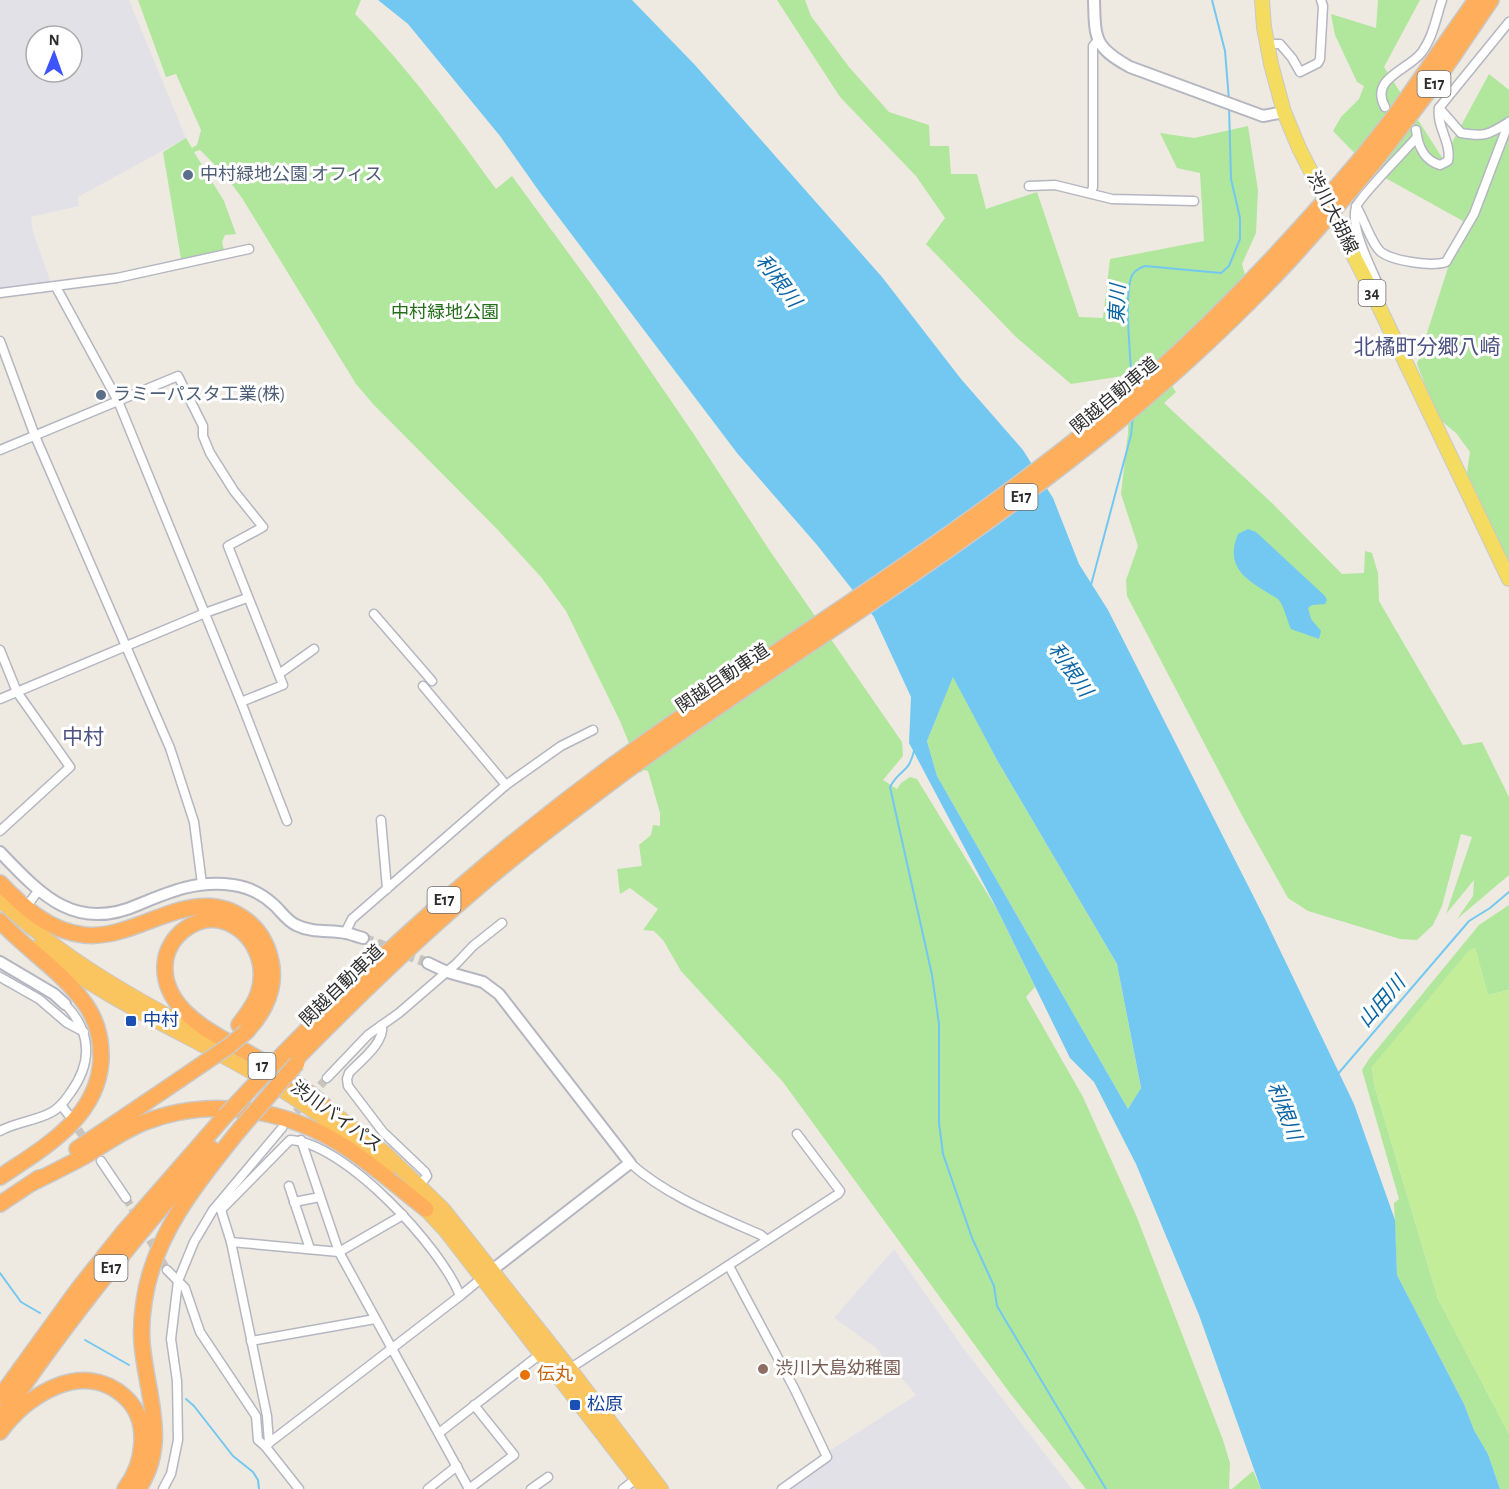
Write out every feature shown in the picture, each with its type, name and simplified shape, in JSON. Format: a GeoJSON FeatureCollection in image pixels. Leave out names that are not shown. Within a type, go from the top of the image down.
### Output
{"type":"FeatureCollection","features":[{"type":"Feature","properties":{"kind":"highway","name":"関越自動車道"},"geometry":{"type":"LineString","coordinates":[[1367,161],[1399,110],[1476,0]]}},
{"type":"Feature","properties":{"kind":"highway","name":"関越自動車道"},"geometry":{"type":"LineString","coordinates":[[292,1059],[316,1039],[426,933],[619,769],[721,689],[956,529],[1104,417],[1176,355],[1241,292],[1367,161],[1434,84],[1491,0]]}},
{"type":"Feature","properties":{"kind":"highway","name":"関越自動車道"},"geometry":{"type":"LineString","coordinates":[[0,1420],[111,1268],[160,1208],[378,961],[459,886],[545,817],[619,769]]}},
{"type":"Feature","properties":{"kind":"highway"},"geometry":{"type":"LineString","coordinates":[[0,883],[27,910],[42,920],[56,928],[82,935],[108,935],[170,913],[197,907],[219,908],[240,915],[260,934],[271,960],[272,973],[268,1000],[262,1011],[242,1028],[221,1041],[32,1183],[0,1204]]}},
{"type":"Feature","properties":{"kind":"highway","name":"渋川バイパス"},"geometry":{"type":"LineString","coordinates":[[0,900],[28,925],[83,967],[143,1003],[265,1067],[323,1104],[384,1152],[420,1185],[443,1209],[487,1274]]}},
{"type":"Feature","properties":{"kind":"highway","name":"渋川バイパス"},"geometry":{"type":"LineString","coordinates":[[0,916],[49,956],[109,996],[258,1075],[310,1108],[356,1142],[426,1209],[487,1274]]}},
{"type":"Feature","properties":{"kind":"highway"},"geometry":{"type":"LineString","coordinates":[[242,1028],[261,984],[261,963],[253,944],[236,928],[220,921],[210,920],[188,927],[173,940],[165,962],[167,985],[179,1005],[200,1024],[265,1062],[323,1104]]}},
{"type":"Feature","properties":{"kind":"highway"},"geometry":{"type":"LineString","coordinates":[[0,921],[53,969],[83,1001],[97,1025],[100,1038],[98,1080],[87,1105],[78,1118],[54,1140],[0,1177]]}},
{"type":"Feature","properties":{"kind":"highway"},"geometry":{"type":"LineString","coordinates":[[22,1162],[49,1154],[71,1143],[177,1076]]}},
{"type":"Feature","properties":{"kind":"highway"},"geometry":{"type":"LineString","coordinates":[[32,1183],[152,1119],[182,1111],[233,1109],[284,1118],[322,1134],[356,1154],[426,1209]]}},
{"type":"Feature","properties":{"kind":"highway","name":"関越自動車道"},"geometry":{"type":"LineString","coordinates":[[0,1397],[79,1288],[122,1234],[233,1123]]}},
{"type":"Feature","properties":{"kind":"highway"},"geometry":{"type":"LineString","coordinates":[[138,1489],[153,1457],[155,1441],[155,1422],[142,1343],[144,1300],[149,1279],[165,1236],[233,1123]]}},
{"type":"Feature","properties":{"kind":"highway"},"geometry":{"type":"LineString","coordinates":[[0,1380],[122,1234]]}},
{"type":"Feature","properties":{"kind":"highway","name":"17"},"geometry":{"type":"LineString","coordinates":[[487,1274],[661,1489]]}},
{"type":"Feature","properties":{"kind":"highway","name":"17"},"geometry":{"type":"LineString","coordinates":[[564,1372],[641,1484]]}},
{"type":"Feature","properties":{"kind":"highway"},"geometry":{"type":"LineString","coordinates":[[0,1432],[17,1412],[54,1386],[79,1380],[93,1380],[106,1384],[119,1391],[129,1401],[141,1424],[140,1458],[133,1477],[124,1489]]}},
{"type":"Feature","properties":{"kind":"main road","name":"渋川大胡線"},"geometry":{"type":"LineString","coordinates":[[1262,0],[1266,44],[1284,112],[1299,148],[1371,290],[1509,579]]}},
{"type":"Feature","properties":{"kind":"street"},"geometry":{"type":"LineString","coordinates":[[1094,0],[1095,33],[1098,40],[1105,51],[1130,67],[1263,116],[1284,112]]}},
{"type":"Feature","properties":{"kind":"street"},"geometry":{"type":"LineString","coordinates":[[1266,44],[1280,44],[1300,72],[1318,63],[1320,59],[1321,0]]}},
{"type":"Feature","properties":{"kind":"street"},"geometry":{"type":"LineString","coordinates":[[1385,107],[1381,100],[1381,91],[1391,75],[1414,62],[1423,51],[1432,34],[1442,0]]}},
{"type":"Feature","properties":{"kind":"street"},"geometry":{"type":"LineString","coordinates":[[1371,290],[1377,282],[1355,224],[1356,206],[1417,134],[1424,154],[1430,162],[1440,165],[1448,161],[1449,154],[1437,118],[1439,108],[1509,22]]}},
{"type":"Feature","properties":{"kind":"street"},"geometry":{"type":"LineString","coordinates":[[1091,193],[1093,187],[1093,46],[1098,40]]}},
{"type":"Feature","properties":{"kind":"street"},"geometry":{"type":"LineString","coordinates":[[1439,108],[1461,134],[1481,136],[1509,122]]}},
{"type":"Feature","properties":{"kind":"street"},"geometry":{"type":"LineString","coordinates":[[1356,206],[1373,242],[1381,253],[1427,266],[1446,262],[1474,214],[1509,122]]}},
{"type":"Feature","properties":{"kind":"street"},"geometry":{"type":"LineString","coordinates":[[1029,186],[1055,185],[1112,199],[1194,201]]}},
{"type":"Feature","properties":{"kind":"street"},"geometry":{"type":"LineString","coordinates":[[0,293],[117,278],[249,249]]}},
{"type":"Feature","properties":{"kind":"street"},"geometry":{"type":"LineString","coordinates":[[56,286],[118,401],[287,821]]}},
{"type":"Feature","properties":{"kind":"street"},"geometry":{"type":"LineString","coordinates":[[0,341],[35,436],[170,748],[194,822],[202,884]]}},
{"type":"Feature","properties":{"kind":"street"},"geometry":{"type":"LineString","coordinates":[[0,450],[178,376],[203,426],[203,435],[210,453],[234,491],[263,527],[228,546],[283,684],[241,702]]}},
{"type":"Feature","properties":{"kind":"street"},"geometry":{"type":"LineString","coordinates":[[0,699],[124,646],[247,598]]}},
{"type":"Feature","properties":{"kind":"street"},"geometry":{"type":"LineString","coordinates":[[374,614],[432,681]]}},
{"type":"Feature","properties":{"kind":"street"},"geometry":{"type":"LineString","coordinates":[[279,674],[314,649]]}},
{"type":"Feature","properties":{"kind":"street"},"geometry":{"type":"LineString","coordinates":[[0,650],[17,692],[70,767],[0,831]]}},
{"type":"Feature","properties":{"kind":"street"},"geometry":{"type":"LineString","coordinates":[[423,686],[506,785]]}},
{"type":"Feature","properties":{"kind":"street"},"geometry":{"type":"LineString","coordinates":[[345,933],[352,919],[506,785],[561,746],[593,730]]}},
{"type":"Feature","properties":{"kind":"street"},"geometry":{"type":"LineString","coordinates":[[381,820],[387,889]]}},
{"type":"Feature","properties":{"kind":"street"},"geometry":{"type":"LineString","coordinates":[[0,852],[38,891],[75,913],[101,915],[128,909],[183,887],[229,884],[245,886],[262,895],[295,925],[363,938]]}},
{"type":"Feature","properties":{"kind":"street"},"geometry":{"type":"LineString","coordinates":[[29,903],[38,891]]}},
{"type":"Feature","properties":{"kind":"street"},"geometry":{"type":"LineString","coordinates":[[327,1078],[368,1035],[399,1013],[502,923]]}},
{"type":"Feature","properties":{"kind":"street"},"geometry":{"type":"LineString","coordinates":[[0,962],[54,994],[73,1012],[84,1032],[86,1054],[85,1067],[79,1081],[61,1105],[46,1114],[12,1124],[0,1131]]}},
{"type":"Feature","properties":{"kind":"street"},"geometry":{"type":"LineString","coordinates":[[428,963],[447,972],[483,982],[499,994],[630,1163],[662,1187],[767,1240]]}},
{"type":"Feature","properties":{"kind":"street"},"geometry":{"type":"LineString","coordinates":[[0,977],[39,999],[67,1023],[84,1032]]}},
{"type":"Feature","properties":{"kind":"street"},"geometry":{"type":"LineString","coordinates":[[382,1025],[383,1031],[380,1039],[349,1073],[348,1086],[383,1132],[425,1172],[427,1176],[420,1185]]}},
{"type":"Feature","properties":{"kind":"street"},"geometry":{"type":"LineString","coordinates":[[61,1105],[68,1114]]}},
{"type":"Feature","properties":{"kind":"street"},"geometry":{"type":"LineString","coordinates":[[163,1489],[171,1474],[178,1440],[177,1381],[171,1339],[178,1281],[194,1242],[282,1128]]}},
{"type":"Feature","properties":{"kind":"street"},"geometry":{"type":"LineString","coordinates":[[564,1372],[729,1266],[840,1191],[797,1134]]}},
{"type":"Feature","properties":{"kind":"street"},"geometry":{"type":"LineString","coordinates":[[217,1210],[290,1140],[301,1140],[312,1144],[352,1169],[403,1215],[432,1249],[455,1283],[460,1296]]}},
{"type":"Feature","properties":{"kind":"street"},"geometry":{"type":"LineString","coordinates":[[301,1140],[339,1252],[469,1489],[514,1455],[474,1405]]}},
{"type":"Feature","properties":{"kind":"street"},"geometry":{"type":"LineString","coordinates":[[101,1161],[126,1198]]}},
{"type":"Feature","properties":{"kind":"street"},"geometry":{"type":"LineString","coordinates":[[267,1444],[392,1350],[630,1163]]}},
{"type":"Feature","properties":{"kind":"street"},"geometry":{"type":"LineString","coordinates":[[289,1186],[310,1249]]}},
{"type":"Feature","properties":{"kind":"street"},"geometry":{"type":"LineString","coordinates":[[294,1202],[320,1197]]}},
{"type":"Feature","properties":{"kind":"street"},"geometry":{"type":"LineString","coordinates":[[217,1210],[231,1242],[267,1416],[267,1444]]}},
{"type":"Feature","properties":{"kind":"street"},"geometry":{"type":"LineString","coordinates":[[231,1242],[339,1252],[403,1215]]}},
{"type":"Feature","properties":{"kind":"street"},"geometry":{"type":"LineString","coordinates":[[729,1266],[794,1388],[827,1457],[782,1489]]}},
{"type":"Feature","properties":{"kind":"street"},"geometry":{"type":"LineString","coordinates":[[167,1270],[185,1287],[200,1332],[256,1416],[258,1440],[267,1444],[299,1489]]}},
{"type":"Feature","properties":{"kind":"street"},"geometry":{"type":"LineString","coordinates":[[251,1341],[375,1319]]}},
{"type":"Feature","properties":{"kind":"street"},"geometry":{"type":"LineString","coordinates":[[439,1433],[546,1349]]}},
{"type":"Feature","properties":{"kind":"street"},"geometry":{"type":"LineString","coordinates":[[428,1489],[457,1466]]}},
{"type":"Feature","properties":{"kind":"street"},"geometry":{"type":"LineString","coordinates":[[531,1489],[548,1477]]}},
{"type":"Feature","properties":{"kind":"street"},"geometry":{"type":"LineString","coordinates":[[623,1489],[641,1484]]}},
{"type":"Feature","properties":{"kind":"shaded area"},"geometry":{"type":"Polygon","coordinates":[[[0,0],[129,0],[186,138],[78,197],[79,206],[31,217],[33,232],[51,283],[0,289],[0,0]]]}},
{"type":"Feature","properties":{"kind":"shaded area"},"geometry":{"type":"Polygon","coordinates":[[[894,1249],[964,1349],[1072,1489],[785,1489],[830,1460],[826,1453],[916,1395],[875,1347],[834,1318],[894,1249]]]}},
{"type":"Feature","properties":{"kind":"green space","name":"中村緑地公園"},"geometry":{"type":"Polygon","coordinates":[[[138,0],[361,0],[355,14],[411,77],[496,189],[512,176],[591,284],[770,551],[902,742],[903,756],[883,780],[897,789],[910,777],[917,779],[998,911],[1035,987],[1026,997],[1083,1097],[1136,1215],[1223,1440],[1230,1463],[1229,1489],[1086,1489],[1009,1392],[783,1082],[681,971],[663,940],[654,931],[643,930],[658,909],[630,888],[620,894],[617,869],[642,866],[639,845],[651,835],[653,825],[660,826],[660,813],[648,771],[643,770],[641,773],[620,721],[566,611],[541,577],[497,529],[356,384],[242,198],[225,175],[200,150],[194,152],[224,201],[236,234],[225,235],[222,242],[224,250],[181,259],[163,152],[186,138],[192,148],[197,145],[201,130],[176,74],[166,77],[138,0]]]}},
{"type":"Feature","properties":{"kind":"green space"},"geometry":{"type":"Polygon","coordinates":[[[777,0],[805,0],[811,16],[849,67],[889,112],[929,125],[930,146],[949,146],[951,174],[977,174],[986,209],[1037,192],[1079,317],[1103,318],[1110,259],[1204,241],[1200,173],[1177,168],[1160,133],[1194,138],[1248,126],[1258,190],[1256,233],[1242,264],[1246,279],[1159,366],[1176,392],[1164,403],[1272,503],[1342,574],[1364,573],[1365,551],[1372,553],[1378,573],[1379,601],[1463,745],[1482,742],[1509,797],[1509,875],[1457,919],[1473,896],[1474,880],[1446,914],[1472,837],[1461,834],[1442,906],[1433,925],[1417,940],[1400,939],[1308,911],[1288,898],[1127,596],[1126,580],[1138,546],[1121,494],[1129,403],[1123,376],[1071,384],[1016,337],[926,244],[945,218],[916,176],[840,97],[777,0]]]}},
{"type":"Feature","properties":{"kind":"green space"},"geometry":{"type":"Polygon","coordinates":[[[1378,0],[1420,0],[1384,67],[1443,159],[1489,74],[1509,90],[1509,567],[1466,479],[1470,452],[1456,433],[1438,418],[1417,364],[1463,221],[1371,170],[1333,131],[1341,117],[1359,99],[1364,86],[1357,82],[1335,35],[1331,14],[1376,28],[1378,0]]]}},
{"type":"Feature","properties":{"kind":"green space"},"geometry":{"type":"Polygon","coordinates":[[[953,676],[997,760],[1117,964],[1141,1089],[1128,1109],[937,776],[927,741],[953,676]]]}},
{"type":"Feature","properties":{"kind":"green space"},"geometry":{"type":"Polygon","coordinates":[[[1509,905],[1509,990],[1488,995],[1475,948],[1372,1067],[1374,1084],[1438,1299],[1509,1434],[1509,1489],[1500,1489],[1488,1454],[1474,1430],[1464,1404],[1397,1275],[1394,1203],[1399,1199],[1362,1070],[1479,925],[1509,905]]]}},
{"type":"Feature","properties":{"kind":"green space"},"geometry":{"type":"Polygon","coordinates":[[[1475,948],[1488,995],[1509,990],[1509,1434],[1438,1299],[1374,1084],[1372,1067],[1469,950],[1475,948]]]}},
{"type":"Feature","properties":{"kind":"green space"},"geometry":{"type":"Polygon","coordinates":[[[1253,1471],[1261,1489],[1232,1489],[1253,1471]]]}},
{"type":"Feature","properties":{"kind":"water","name":"利根川"},"geometry":{"type":"Polygon","coordinates":[[[378,0],[632,0],[695,65],[882,277],[961,379],[1023,450],[1053,498],[1079,564],[1108,610],[1265,919],[1354,1104],[1395,1220],[1397,1275],[1464,1404],[1474,1430],[1488,1454],[1500,1489],[1261,1489],[1199,1315],[1136,1164],[1094,1082],[1070,1058],[998,911],[909,743],[911,697],[874,617],[817,545],[737,453],[541,194],[500,136],[408,24],[378,0]],[[953,677],[927,741],[937,776],[1128,1109],[1141,1088],[1117,964],[997,760],[953,677]]]}},
{"type":"Feature","properties":{"kind":"water"},"geometry":{"type":"Polygon","coordinates":[[[1248,529],[1256,532],[1325,596],[1327,600],[1325,604],[1312,605],[1308,608],[1311,619],[1321,631],[1319,639],[1291,629],[1278,599],[1256,586],[1238,568],[1234,553],[1235,544],[1238,534],[1248,529]]]}},
{"type":"Feature","properties":{"kind":"waterway","name":"東川"},"geometry":{"type":"LineString","coordinates":[[1212,0],[1225,51],[1229,100]]}},
{"type":"Feature","properties":{"kind":"waterway","name":"東川"},"geometry":{"type":"LineString","coordinates":[[1132,386],[1128,300],[1133,273],[1145,266],[1221,273],[1229,266],[1240,239],[1240,218],[1231,179],[1229,106]]}},
{"type":"Feature","properties":{"kind":"waterway","name":"東川"},"geometry":{"type":"LineString","coordinates":[[1091,585],[1131,435],[1133,416]]}},
{"type":"Feature","properties":{"kind":"waterway"},"geometry":{"type":"LineString","coordinates":[[914,751],[909,764],[890,787],[932,975],[939,1024],[939,1123],[943,1154],[972,1238],[994,1286],[997,1306],[1106,1489]]}},
{"type":"Feature","properties":{"kind":"waterway","name":"山田川"},"geometry":{"type":"LineString","coordinates":[[1337,1075],[1469,921],[1490,908],[1509,892]]}},
{"type":"Feature","properties":{"kind":"waterway"},"geometry":{"type":"LineString","coordinates":[[0,1273],[21,1302],[40,1313]]}},
{"type":"Feature","properties":{"kind":"waterway"},"geometry":{"type":"LineString","coordinates":[[85,1340],[129,1365]]}},
{"type":"Feature","properties":{"kind":"waterway"},"geometry":{"type":"LineString","coordinates":[[186,1399],[233,1456],[253,1472],[258,1480],[259,1489]]}},
{"type":"Feature","properties":{"kind":"tunnel"},"geometry":{"type":"LineString","coordinates":[[363,938],[428,963]]}},
{"type":"Feature","properties":{"kind":"tunnel"},"geometry":{"type":"LineString","coordinates":[[288,1121],[327,1078]]}},
{"type":"Feature","properties":{"kind":"tunnel"},"geometry":{"type":"LineString","coordinates":[[71,1120],[88,1143]]}},
{"type":"Feature","properties":{"kind":"tunnel"},"geometry":{"type":"LineString","coordinates":[[126,1198],[167,1270]]}},
{"type":"Feature","properties":{"kind":"place","name":"中村緑地公園 オフィス"},"geometry":{"type":"Point","coordinates":[188,175]}},
{"type":"Feature","properties":{"kind":"place","name":"ラミーパスタ工業(株)"},"geometry":{"type":"Point","coordinates":[101,395]}},
{"type":"Feature","properties":{"kind":"place","name":"中村"},"geometry":{"type":"Point","coordinates":[131,1021]}},
{"type":"Feature","properties":{"kind":"place","name":"渋川大島幼稚園"},"geometry":{"type":"Point","coordinates":[763,1369]}},
{"type":"Feature","properties":{"kind":"place","name":"伝丸"},"geometry":{"type":"Point","coordinates":[525,1375]}},
{"type":"Feature","properties":{"kind":"place","name":"松原"},"geometry":{"type":"Point","coordinates":[575,1405]}},
{"type":"Feature","properties":{"kind":"district","name":"北橘町分郷八崎"},"geometry":{"type":"Point","coordinates":[1427,347]}},
{"type":"Feature","properties":{"kind":"district","name":"中村"},"geometry":{"type":"Point","coordinates":[83,737]}}]}
